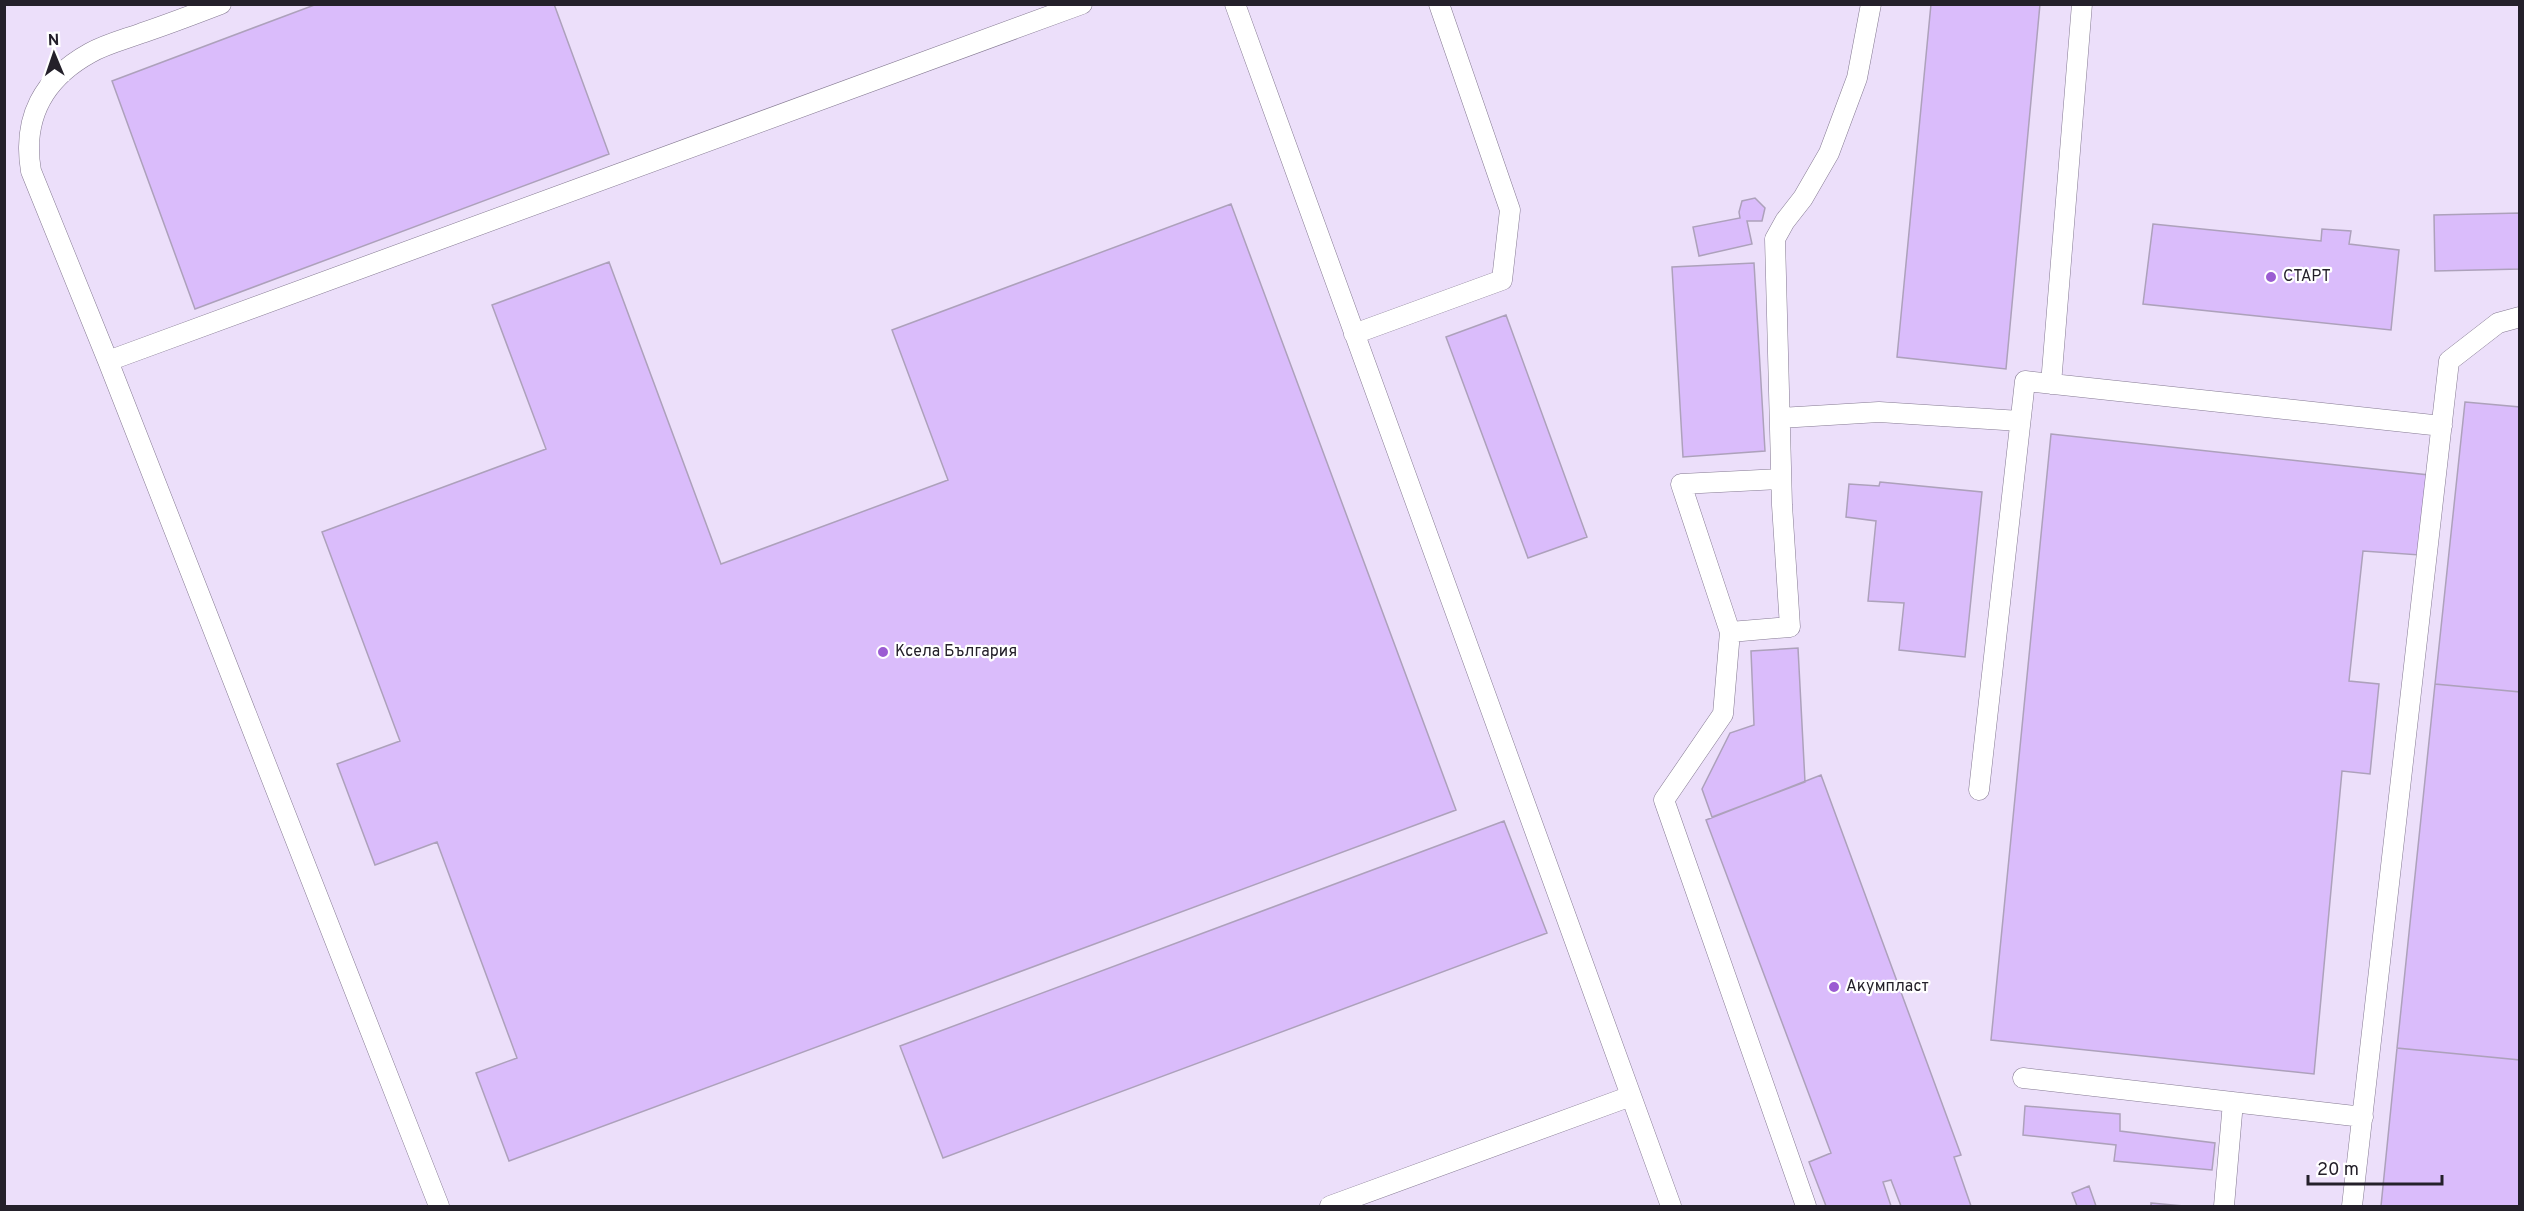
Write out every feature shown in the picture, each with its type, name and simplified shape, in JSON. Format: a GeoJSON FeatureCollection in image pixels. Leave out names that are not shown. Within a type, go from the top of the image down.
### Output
{"type":"FeatureCollection","features":[{"type":"Feature","properties":{"kind":"lane"},"geometry":{"type":"LineString","coordinates":[[221,4],[92,52],[58,77],[40,99],[33,115],[29,131],[28,152],[31,171],[108,361],[439,1206]]}},
{"type":"Feature","properties":{"kind":"lane"},"geometry":{"type":"LineString","coordinates":[[108,361],[1082,4]]}},
{"type":"Feature","properties":{"kind":"lane"},"geometry":{"type":"LineString","coordinates":[[1235,4],[1671,1206]]}},
{"type":"Feature","properties":{"kind":"lane"},"geometry":{"type":"LineString","coordinates":[[1354,334],[1502,280],[1510,210],[1439,4]]}},
{"type":"Feature","properties":{"kind":"lane"},"geometry":{"type":"LineString","coordinates":[[1730,632],[1790,627],[1781,479],[1775,240],[1785,221],[1803,198],[1828,153],[1857,78],[1871,4]]}},
{"type":"Feature","properties":{"kind":"lane"},"geometry":{"type":"LineString","coordinates":[[2051,384],[2082,4]]}},
{"type":"Feature","properties":{"kind":"lane"},"geometry":{"type":"LineString","coordinates":[[2352,1206],[2449,361],[2498,323],[2520,317]]}},
{"type":"Feature","properties":{"kind":"lane"},"geometry":{"type":"LineString","coordinates":[[1979,790],[2025,381],[2442,426]]}},
{"type":"Feature","properties":{"kind":"lane"},"geometry":{"type":"LineString","coordinates":[[1780,418],[1879,412],[2020,421]]}},
{"type":"Feature","properties":{"kind":"lane"},"geometry":{"type":"LineString","coordinates":[[1781,479],[1681,484],[1730,632],[1723,714],[1664,800],[1806,1206]]}},
{"type":"Feature","properties":{"kind":"lane"},"geometry":{"type":"LineString","coordinates":[[2023,1078],[2363,1117]]}},
{"type":"Feature","properties":{"kind":"lane"},"geometry":{"type":"LineString","coordinates":[[1330,1206],[1631,1096]]}},
{"type":"Feature","properties":{"kind":"lane"},"geometry":{"type":"LineString","coordinates":[[2224,1206],[2233,1102]]}},
{"type":"Feature","properties":{"kind":"shaded area"},"geometry":{"type":"Polygon","coordinates":[[[5,5],[2519,5],[2519,1206],[5,1206],[5,5]]]}},
{"type":"Feature","properties":{"kind":"building"},"geometry":{"type":"Polygon","coordinates":[[[317,4],[554,4],[609,154],[195,309],[112,81],[317,4]]]}},
{"type":"Feature","properties":{"kind":"building"},"geometry":{"type":"Polygon","coordinates":[[[1931,4],[2040,4],[2006,369],[1897,357],[1931,4]]]}},
{"type":"Feature","properties":{"kind":"building"},"geometry":{"type":"Polygon","coordinates":[[[1755,198],[1765,208],[1762,221],[1747,221],[1752,244],[1699,256],[1693,227],[1740,218],[1742,201],[1755,198]]]}},
{"type":"Feature","properties":{"kind":"building","name":"Ксела България"},"geometry":{"type":"Polygon","coordinates":[[[1231,204],[1456,810],[509,1161],[476,1073],[517,1058],[437,842],[375,865],[337,764],[400,741],[322,532],[546,449],[492,305],[609,262],[721,564],[948,480],[892,330],[1231,204]]]}},
{"type":"Feature","properties":{"kind":"building"},"geometry":{"type":"Polygon","coordinates":[[[2520,213],[2520,269],[2435,271],[2434,215],[2520,213]]]}},
{"type":"Feature","properties":{"kind":"building","name":"СТАРТ"},"geometry":{"type":"Polygon","coordinates":[[[2153,224],[2321,241],[2322,229],[2351,231],[2349,244],[2399,250],[2391,330],[2143,304],[2153,224]]]}},
{"type":"Feature","properties":{"kind":"building"},"geometry":{"type":"Polygon","coordinates":[[[1754,263],[1765,451],[1683,457],[1672,267],[1754,263]]]}},
{"type":"Feature","properties":{"kind":"building"},"geometry":{"type":"Polygon","coordinates":[[[1506,315],[1587,537],[1528,558],[1446,337],[1506,315]]]}},
{"type":"Feature","properties":{"kind":"building"},"geometry":{"type":"Polygon","coordinates":[[[2465,402],[2520,407],[2520,692],[2435,684],[2465,402]]]}},
{"type":"Feature","properties":{"kind":"building"},"geometry":{"type":"Polygon","coordinates":[[[2051,434],[2429,475],[2420,555],[2363,551],[2349,681],[2379,684],[2370,774],[2342,771],[2314,1074],[1991,1040],[2051,434]]]}},
{"type":"Feature","properties":{"kind":"building"},"geometry":{"type":"Polygon","coordinates":[[[1880,482],[1982,492],[1965,657],[1899,650],[1904,603],[1868,601],[1876,521],[1846,517],[1849,484],[1879,486],[1880,482]]]}},
{"type":"Feature","properties":{"kind":"building"},"geometry":{"type":"Polygon","coordinates":[[[1798,648],[1805,782],[1712,817],[1702,789],[1730,733],[1754,725],[1751,651],[1798,648]]]}},
{"type":"Feature","properties":{"kind":"building"},"geometry":{"type":"Polygon","coordinates":[[[2435,684],[2520,692],[2520,1060],[2397,1048],[2435,684]]]}},
{"type":"Feature","properties":{"kind":"building","name":"Акумпласт"},"geometry":{"type":"Polygon","coordinates":[[[1821,775],[1961,1155],[1954,1157],[1971,1206],[1901,1206],[1891,1180],[1883,1182],[1891,1206],[1826,1206],[1809,1162],[1831,1153],[1706,820],[1821,775]]]}},
{"type":"Feature","properties":{"kind":"building"},"geometry":{"type":"Polygon","coordinates":[[[1504,821],[1547,933],[943,1158],[900,1046],[1504,821]]]}},
{"type":"Feature","properties":{"kind":"building"},"geometry":{"type":"Polygon","coordinates":[[[2397,1048],[2520,1060],[2520,1206],[2381,1206],[2397,1048]]]}},
{"type":"Feature","properties":{"kind":"building"},"geometry":{"type":"Polygon","coordinates":[[[2025,1106],[2120,1114],[2120,1131],[2215,1143],[2212,1170],[2114,1161],[2116,1145],[2023,1135],[2025,1106]]]}},
{"type":"Feature","properties":{"kind":"building"},"geometry":{"type":"Polygon","coordinates":[[[2089,1186],[2096,1206],[2077,1206],[2072,1193],[2089,1186]]]}},
{"type":"Feature","properties":{"kind":"building"},"geometry":{"type":"Polygon","coordinates":[[[2151,1203],[2184,1206],[2151,1206],[2151,1203]]]}},
{"type":"Feature","properties":{"kind":"place","name":"СТАРТ"},"geometry":{"type":"Point","coordinates":[2271,277]}},
{"type":"Feature","properties":{"kind":"place","name":"Ксела България"},"geometry":{"type":"Point","coordinates":[883,652]}},
{"type":"Feature","properties":{"kind":"place","name":"Акумпласт"},"geometry":{"type":"Point","coordinates":[1834,987]}}]}
